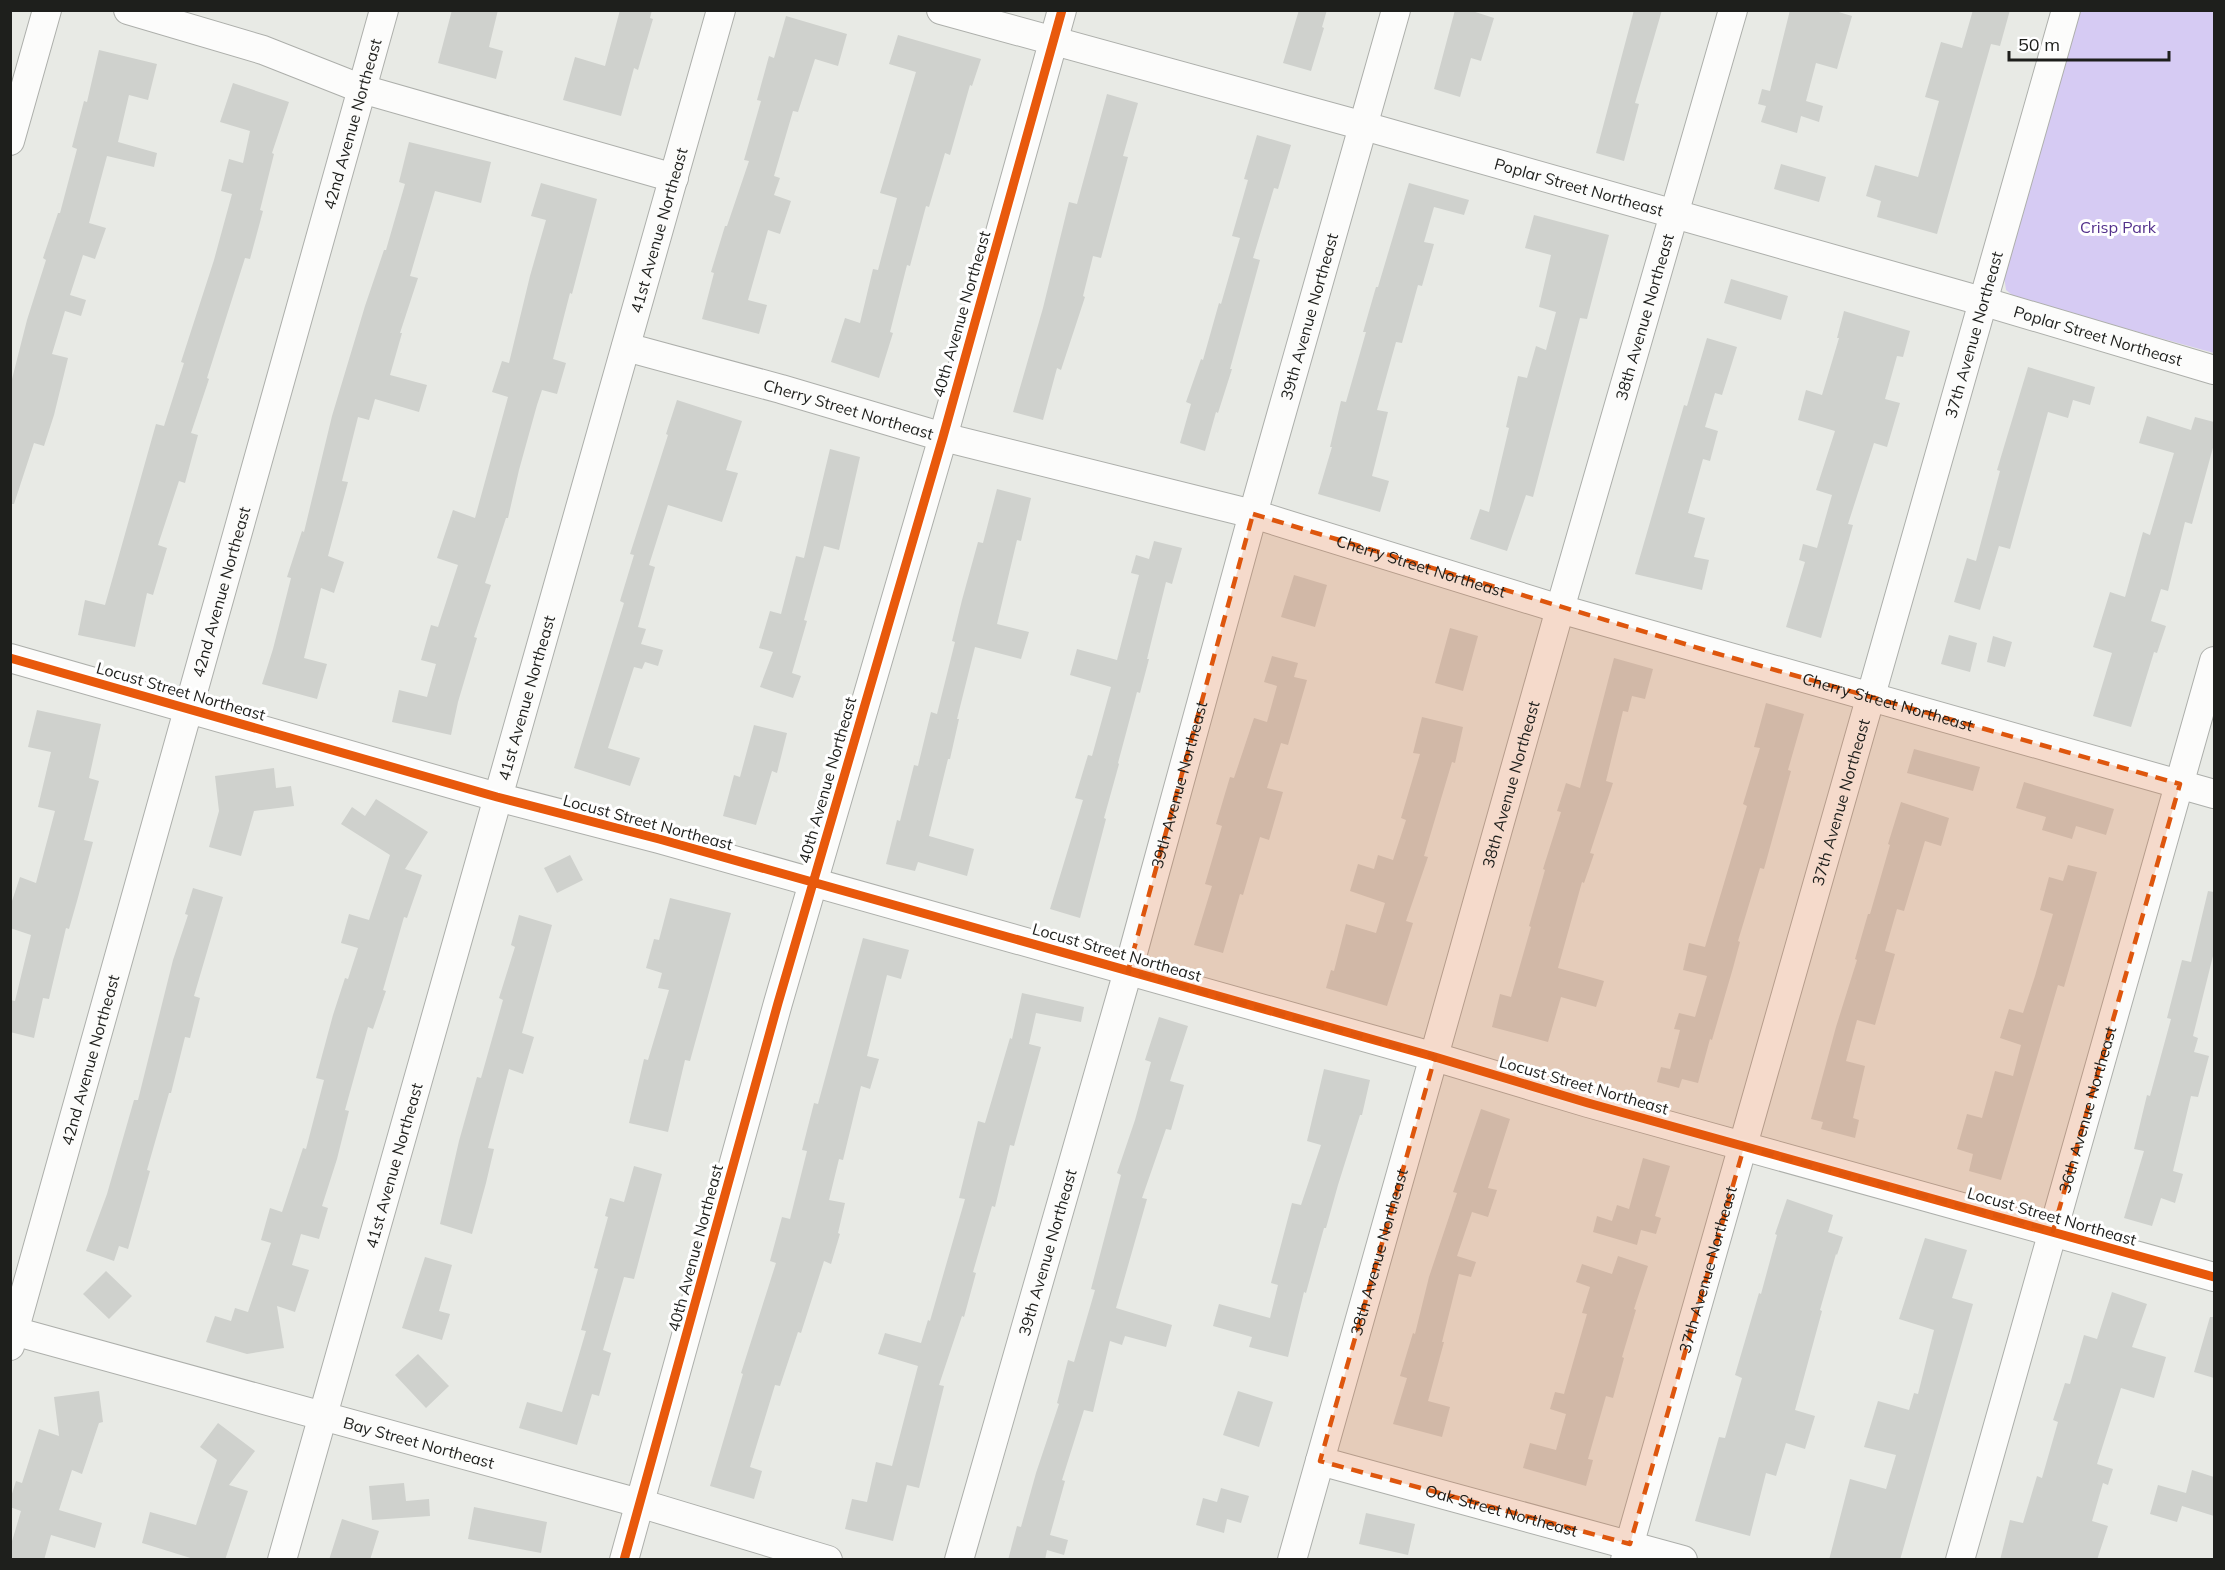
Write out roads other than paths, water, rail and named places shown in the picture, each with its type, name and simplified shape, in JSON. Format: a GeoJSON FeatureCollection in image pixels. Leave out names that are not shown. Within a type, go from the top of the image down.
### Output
{"type":"FeatureCollection","features":[{"type":"Feature","properties":{"kind":"street"},"geometry":{"type":"LineString","coordinates":[[10,141],[47,10]]}},
{"type":"Feature","properties":{"kind":"street"},"geometry":{"type":"LineString","coordinates":[[128,10],[263,50],[362,89],[674,178]]}},
{"type":"Feature","properties":{"kind":"street","name":"42nd Avenue Northeast"},"geometry":{"type":"LineString","coordinates":[[12,1336],[384,10]]}},
{"type":"Feature","properties":{"kind":"street","name":"41st Avenue Northeast"},"geometry":{"type":"LineString","coordinates":[[282,1560],[721,10]]}},
{"type":"Feature","properties":{"kind":"street","name":"Poplar Street Northeast"},"geometry":{"type":"LineString","coordinates":[[941,10],[1364,126],[1984,302],[2214,370]]}},
{"type":"Feature","properties":{"kind":"street","name":"40th Avenue Northeast"},"geometry":{"type":"LineString","coordinates":[[624,1560],[813,882],[943,437],[1062,10]]}},
{"type":"Feature","properties":{"kind":"street","name":"39th Avenue Northeast"},"geometry":{"type":"LineString","coordinates":[[959,1560],[1128,971],[1253,514],[1396,10]]}},
{"type":"Feature","properties":{"kind":"street","name":"38th Avenue Northeast"},"geometry":{"type":"LineString","coordinates":[[1293,1560],[1560,609],[1733,10]]}},
{"type":"Feature","properties":{"kind":"street","name":"37th Avenue Northeast"},"geometry":{"type":"LineString","coordinates":[[1628,1552],[2066,10]]}},
{"type":"Feature","properties":{"kind":"street","name":"Cherry Street Northeast"},"geometry":{"type":"LineString","coordinates":[[626,347],[781,389],[943,437],[1253,514],[1560,609],[2214,794]]}},
{"type":"Feature","properties":{"kind":"street","name":"Locust Street Northeast"},"geometry":{"type":"LineString","coordinates":[[10,658],[497,797],[813,882],[1435,1057],[1744,1147],[2214,1277]]}},
{"type":"Feature","properties":{"kind":"street","name":"36th Avenue Northeast"},"geometry":{"type":"LineString","coordinates":[[1960,1560],[2214,661]]}},
{"type":"Feature","properties":{"kind":"street","name":"Bay Street Northeast"},"geometry":{"type":"LineString","coordinates":[[12,1336],[639,1503],[828,1560]]}},
{"type":"Feature","properties":{"kind":"street","name":"Oak Street Northeast"},"geometry":{"type":"LineString","coordinates":[[1320,1461],[1628,1552],[1683,1560]]}},
{"type":"Feature","properties":{"kind":"park label","name":"Crisp Park"},"geometry":{"type":"Point","coordinates":[2118,227]}}]}
